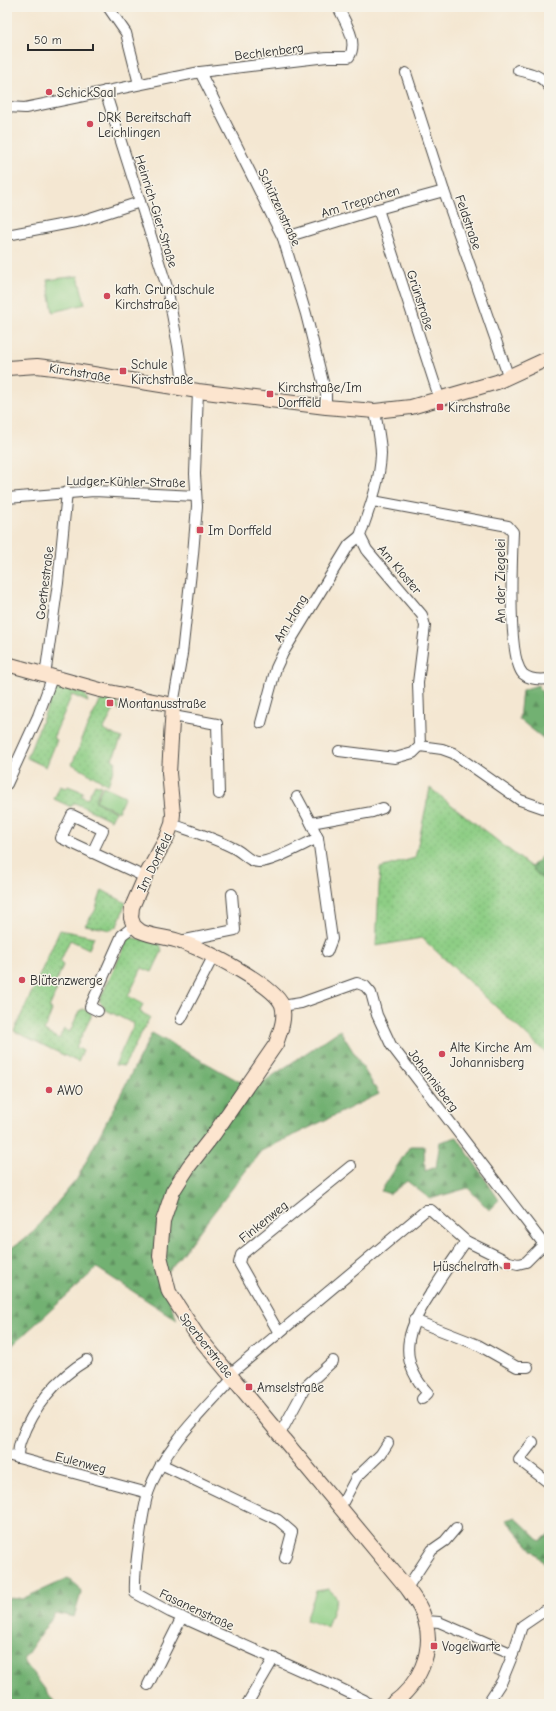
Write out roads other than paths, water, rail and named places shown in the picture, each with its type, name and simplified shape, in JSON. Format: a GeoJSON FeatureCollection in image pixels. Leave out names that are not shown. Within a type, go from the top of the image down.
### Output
{"type":"FeatureCollection","features":[{"type":"Feature","properties":{"kind":"street"},"geometry":{"type":"LineString","coordinates":[[108,7],[126,33],[139,84]]}},
{"type":"Feature","properties":{"kind":"street","name":"Bechlenberg"},"geometry":{"type":"LineString","coordinates":[[7,107],[25,108],[106,90],[200,72],[327,57],[349,57],[353,48],[352,39],[338,7]]}},
{"type":"Feature","properties":{"kind":"street"},"geometry":{"type":"LineString","coordinates":[[518,70],[535,74],[544,79],[549,87]]}},
{"type":"Feature","properties":{"kind":"street","name":"Schützenstraße"},"geometry":{"type":"LineString","coordinates":[[200,72],[283,238],[306,314],[326,394],[326,408]]}},
{"type":"Feature","properties":{"kind":"street","name":"Feldstraße"},"geometry":{"type":"LineString","coordinates":[[406,73],[444,191],[509,378]]}},
{"type":"Feature","properties":{"kind":"street","name":"Heinrich-Gier-Straße"},"geometry":{"type":"LineString","coordinates":[[106,90],[167,288],[177,339],[191,390]]}},
{"type":"Feature","properties":{"kind":"street","name":"Am Treppchen"},"geometry":{"type":"LineString","coordinates":[[283,238],[378,208],[444,191]]}},
{"type":"Feature","properties":{"kind":"street"},"geometry":{"type":"LineString","coordinates":[[7,235],[81,221],[140,202]]}},
{"type":"Feature","properties":{"kind":"street","name":"Grünstraße"},"geometry":{"type":"LineString","coordinates":[[378,208],[440,400]]}},
{"type":"Feature","properties":{"kind":"street","name":"Kirchstraße"},"geometry":{"type":"LineString","coordinates":[[7,368],[37,366],[191,390],[326,408],[375,411],[411,407],[440,400],[509,378],[549,358]]}},
{"type":"Feature","properties":{"kind":"street","name":"Im Dorffeld"},"geometry":{"type":"LineString","coordinates":[[134,926],[131,918],[132,907],[145,876],[167,837],[172,824],[173,814],[169,773],[173,710],[182,654],[194,554],[197,506],[191,390]]}},
{"type":"Feature","properties":{"kind":"street"},"geometry":{"type":"LineString","coordinates":[[360,536],[373,500],[380,468],[381,453],[375,411]]}},
{"type":"Feature","properties":{"kind":"street","name":"Ludger-Kühler-Straße"},"geometry":{"type":"LineString","coordinates":[[7,498],[94,491],[196,496]]}},
{"type":"Feature","properties":{"kind":"street","name":"Goethestraße"},"geometry":{"type":"LineString","coordinates":[[7,784],[38,716],[48,677],[67,492]]}},
{"type":"Feature","properties":{"kind":"street","name":"An der Ziegelei"},"geometry":{"type":"LineString","coordinates":[[373,500],[508,526],[513,532],[511,598],[518,668],[523,674],[531,678],[549,679]]}},
{"type":"Feature","properties":{"kind":"street","name":"Am Hang"},"geometry":{"type":"LineString","coordinates":[[261,723],[276,668],[283,653],[349,545],[360,536]]}},
{"type":"Feature","properties":{"kind":"street","name":"Am Kloster"},"geometry":{"type":"LineString","coordinates":[[360,536],[367,550],[422,615],[425,626],[418,683],[420,746]]}},
{"type":"Feature","properties":{"kind":"street"},"geometry":{"type":"LineString","coordinates":[[7,664],[48,677],[116,694],[218,724],[219,794]]}},
{"type":"Feature","properties":{"kind":"street"},"geometry":{"type":"LineString","coordinates":[[339,751],[395,758],[413,753],[420,746],[442,749],[453,753],[520,800],[549,810]]}},
{"type":"Feature","properties":{"kind":"street"},"geometry":{"type":"LineString","coordinates":[[297,797],[318,838],[332,939],[327,952]]}},
{"type":"Feature","properties":{"kind":"street"},"geometry":{"type":"LineString","coordinates":[[311,823],[372,812],[383,808]]}},
{"type":"Feature","properties":{"kind":"street"},"geometry":{"type":"LineString","coordinates":[[172,824],[227,845],[258,862],[268,861],[318,838]]}},
{"type":"Feature","properties":{"kind":"street"},"geometry":{"type":"LineString","coordinates":[[92,853],[145,876]]}},
{"type":"Feature","properties":{"kind":"street"},"geometry":{"type":"LineString","coordinates":[[180,941],[235,930],[232,894]]}},
{"type":"Feature","properties":{"kind":"street"},"geometry":{"type":"LineString","coordinates":[[98,1011],[90,1007],[122,935],[134,926],[146,934],[180,941],[214,955],[238,969],[268,990],[282,1006]]}},
{"type":"Feature","properties":{"kind":"street"},"geometry":{"type":"LineString","coordinates":[[182,1019],[214,955]]}},
{"type":"Feature","properties":{"kind":"street","name":"Johannisberg"},"geometry":{"type":"LineString","coordinates":[[282,1006],[301,1003],[357,983],[365,986],[371,993],[377,1015],[391,1045],[546,1248]]}},
{"type":"Feature","properties":{"kind":"street","name":"Sperberstraße"},"geometry":{"type":"LineString","coordinates":[[282,1006],[282,1027],[276,1044],[214,1134],[189,1166],[173,1191],[163,1221],[160,1256],[169,1292],[187,1323],[417,1602],[426,1621],[428,1644],[427,1656],[421,1671],[407,1693],[392,1704]]}},
{"type":"Feature","properties":{"kind":"street","name":"Finkenweg"},"geometry":{"type":"LineString","coordinates":[[279,1333],[238,1263],[242,1254],[351,1166]]}},
{"type":"Feature","properties":{"kind":"street"},"geometry":{"type":"LineString","coordinates":[[232,1376],[279,1333],[426,1210],[431,1210],[466,1241],[497,1257],[518,1264],[526,1262],[546,1248]]}},
{"type":"Feature","properties":{"kind":"street"},"geometry":{"type":"LineString","coordinates":[[422,1399],[428,1393],[414,1375],[410,1363],[408,1348],[409,1333],[420,1308],[466,1241]]}},
{"type":"Feature","properties":{"kind":"street"},"geometry":{"type":"LineString","coordinates":[[414,1320],[478,1345],[517,1367],[528,1367]]}},
{"type":"Feature","properties":{"kind":"street"},"geometry":{"type":"LineString","coordinates":[[18,1458],[20,1441],[32,1417],[49,1393],[72,1369],[87,1360]]}},
{"type":"Feature","properties":{"kind":"street"},"geometry":{"type":"LineString","coordinates":[[280,1434],[306,1386],[333,1361]]}},
{"type":"Feature","properties":{"kind":"street","name":"Fasanenstraße"},"geometry":{"type":"LineString","coordinates":[[232,1376],[183,1432],[161,1464],[148,1493],[136,1560],[134,1579],[136,1593],[182,1617],[335,1686],[369,1704]]}},
{"type":"Feature","properties":{"kind":"street"},"geometry":{"type":"LineString","coordinates":[[533,1442],[519,1460],[549,1483]]}},
{"type":"Feature","properties":{"kind":"street"},"geometry":{"type":"LineString","coordinates":[[340,1508],[356,1478],[381,1454],[388,1443]]}},
{"type":"Feature","properties":{"kind":"street","name":"Eulenweg"},"geometry":{"type":"LineString","coordinates":[[7,1455],[148,1493]]}},
{"type":"Feature","properties":{"kind":"street"},"geometry":{"type":"LineString","coordinates":[[161,1464],[278,1520],[292,1532],[285,1558]]}},
{"type":"Feature","properties":{"kind":"street"},"geometry":{"type":"LineString","coordinates":[[407,1588],[432,1550],[445,1541],[456,1528]]}},
{"type":"Feature","properties":{"kind":"street"},"geometry":{"type":"LineString","coordinates":[[487,1704],[502,1682],[522,1626],[544,1611]]}},
{"type":"Feature","properties":{"kind":"street"},"geometry":{"type":"LineString","coordinates":[[148,1685],[182,1617]]}},
{"type":"Feature","properties":{"kind":"street"},"geometry":{"type":"LineString","coordinates":[[426,1621],[439,1622],[513,1654]]}},
{"type":"Feature","properties":{"kind":"street"},"geometry":{"type":"LineString","coordinates":[[247,1704],[274,1658]]}},
{"type":"Feature","properties":{"kind":"place","name":"SchickSaal"},"geometry":{"type":"Point","coordinates":[49,92]}},
{"type":"Feature","properties":{"kind":"place","name":"DRK Bereitschaft Leichlingen"},"geometry":{"type":"Point","coordinates":[90,124]}},
{"type":"Feature","properties":{"kind":"place","name":"kath. Grundschule Kirchstraße"},"geometry":{"type":"Point","coordinates":[107,296]}},
{"type":"Feature","properties":{"kind":"place","name":"Schule Kirchstraße"},"geometry":{"type":"Point","coordinates":[123,371]}},
{"type":"Feature","properties":{"kind":"place","name":"Kirchstraße/Im Dorffeld"},"geometry":{"type":"Point","coordinates":[270,394]}},
{"type":"Feature","properties":{"kind":"place","name":"Kirchstraße"},"geometry":{"type":"Point","coordinates":[440,407]}},
{"type":"Feature","properties":{"kind":"place","name":"Im Dorffeld"},"geometry":{"type":"Point","coordinates":[200,530]}},
{"type":"Feature","properties":{"kind":"place","name":"Montanusstraße"},"geometry":{"type":"Point","coordinates":[110,703]}},
{"type":"Feature","properties":{"kind":"place","name":"Blütenzwerge"},"geometry":{"type":"Point","coordinates":[22,980]}},
{"type":"Feature","properties":{"kind":"place","name":"Alte Kirche Am Johannisberg"},"geometry":{"type":"Point","coordinates":[442,1054]}},
{"type":"Feature","properties":{"kind":"place","name":"AWO"},"geometry":{"type":"Point","coordinates":[49,1090]}},
{"type":"Feature","properties":{"kind":"place","name":"Hüschelrath"},"geometry":{"type":"Point","coordinates":[507,1266]}},
{"type":"Feature","properties":{"kind":"place","name":"Amselstraße"},"geometry":{"type":"Point","coordinates":[249,1387]}},
{"type":"Feature","properties":{"kind":"place","name":"Vogelwarte"},"geometry":{"type":"Point","coordinates":[434,1646]}}]}
